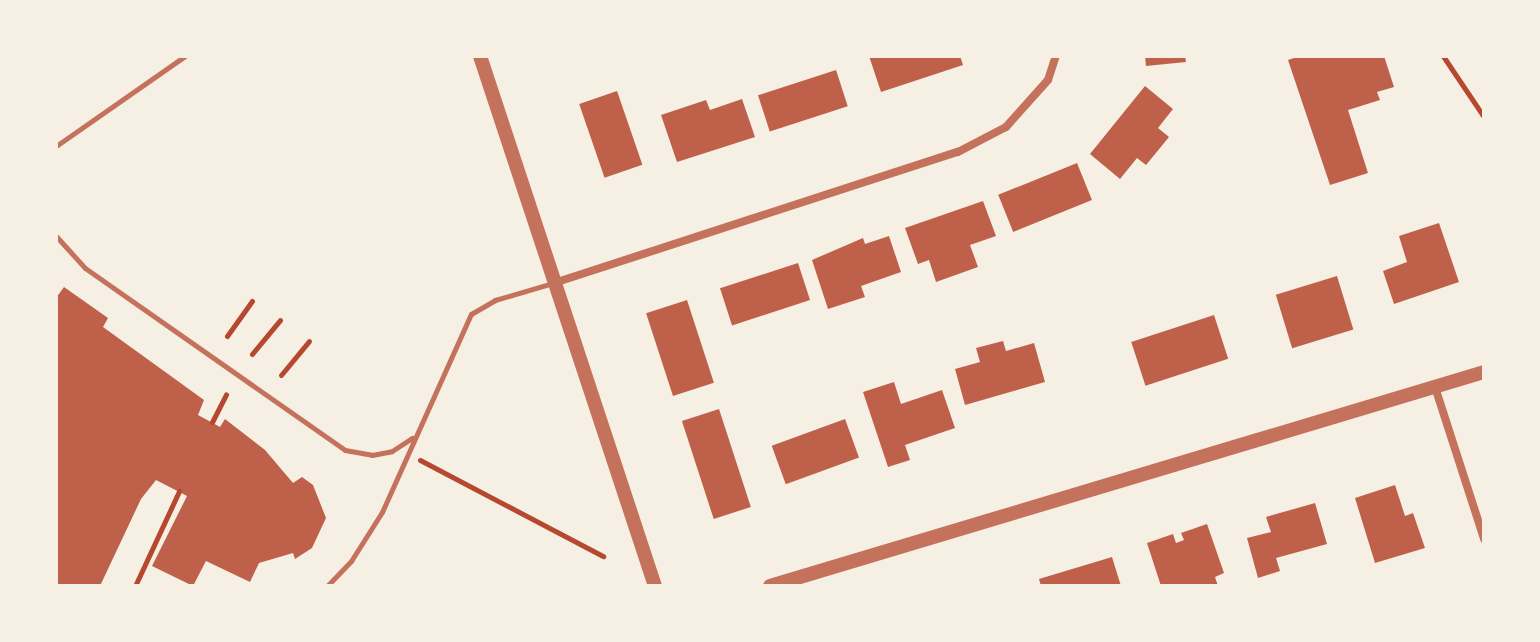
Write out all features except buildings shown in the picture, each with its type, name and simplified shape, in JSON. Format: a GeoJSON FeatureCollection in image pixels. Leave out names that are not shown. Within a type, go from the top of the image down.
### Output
{"type":"FeatureCollection","features":[{"type":"Feature","properties":{"kind":"street"},"geometry":{"type":"LineString","coordinates":[[480,56],[655,586]]}},
{"type":"Feature","properties":{"kind":"street"},"geometry":{"type":"LineString","coordinates":[[554,283],[958,152],[1006,127],[1048,80],[1056,56]]}},
{"type":"Feature","properties":{"kind":"street"},"geometry":{"type":"LineString","coordinates":[[770,586],[1484,372]]}},
{"type":"Feature","properties":{"kind":"street"},"geometry":{"type":"LineString","coordinates":[[1435,387],[1484,539]]}},
{"type":"Feature","properties":{"kind":"lane"},"geometry":{"type":"LineString","coordinates":[[56,146],[185,56]]}},
{"type":"Feature","properties":{"kind":"lane"},"geometry":{"type":"LineString","coordinates":[[56,236],[85,268],[345,450],[372,455],[392,451],[412,438]]}},
{"type":"Feature","properties":{"kind":"lane"},"geometry":{"type":"LineString","coordinates":[[327,586],[351,561],[382,512],[412,438],[471,314],[495,300],[554,283]]}},
{"type":"Feature","properties":{"kind":"path"},"geometry":{"type":"LineString","coordinates":[[1443,56],[1484,117]]}},
{"type":"Feature","properties":{"kind":"path"},"geometry":{"type":"LineString","coordinates":[[227,336],[252,301]]}},
{"type":"Feature","properties":{"kind":"path"},"geometry":{"type":"LineString","coordinates":[[252,354],[280,320]]}},
{"type":"Feature","properties":{"kind":"path"},"geometry":{"type":"LineString","coordinates":[[281,375],[309,341]]}},
{"type":"Feature","properties":{"kind":"path"},"geometry":{"type":"LineString","coordinates":[[212,422],[226,394]]}},
{"type":"Feature","properties":{"kind":"path"},"geometry":{"type":"LineString","coordinates":[[420,460],[603,556]]}},
{"type":"Feature","properties":{"kind":"path"},"geometry":{"type":"LineString","coordinates":[[135,586],[179,491]]}}]}
